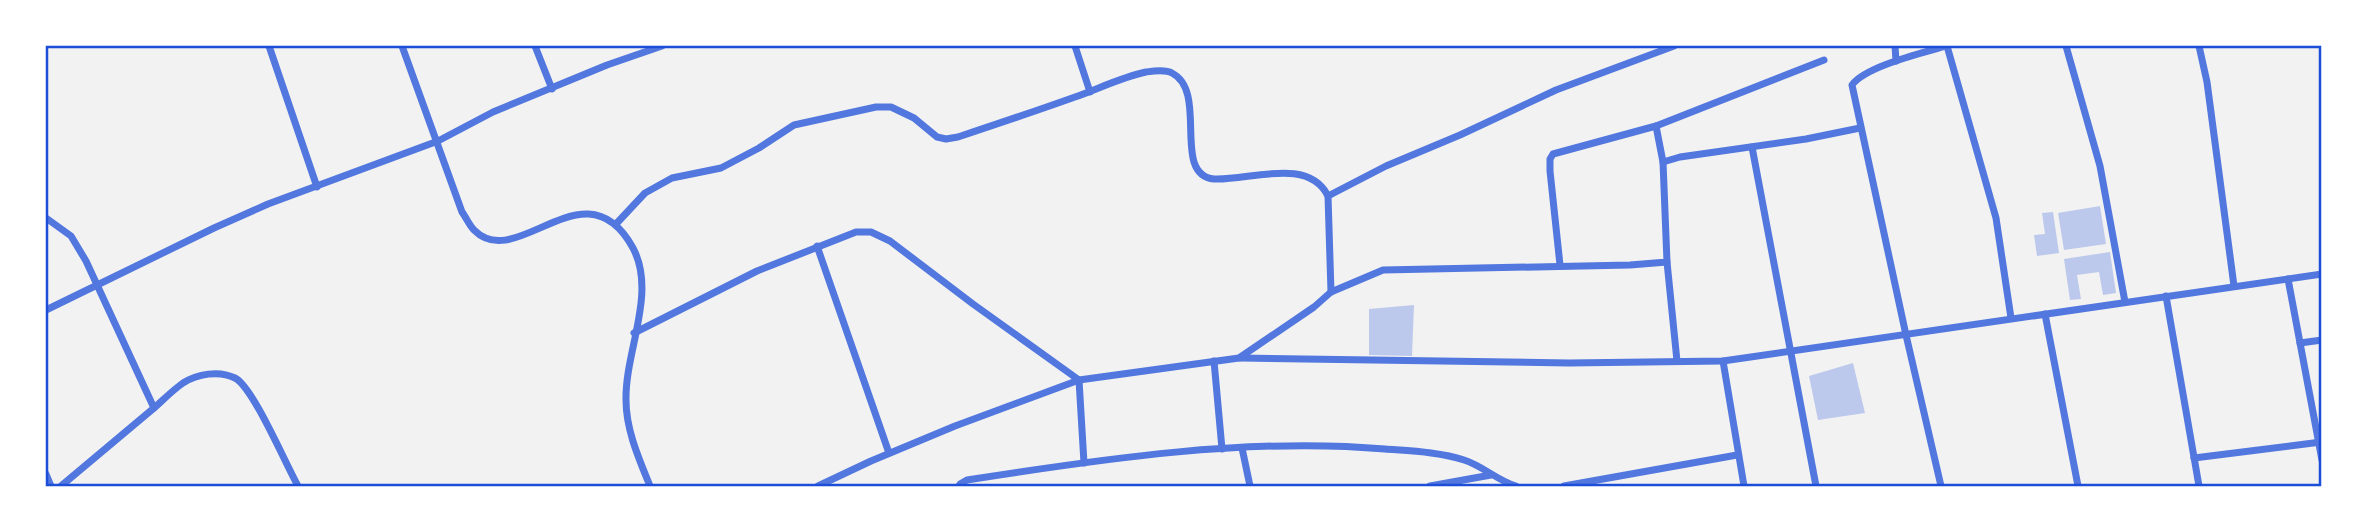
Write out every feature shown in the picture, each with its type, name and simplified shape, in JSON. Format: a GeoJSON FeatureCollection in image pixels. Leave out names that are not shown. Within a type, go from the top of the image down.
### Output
{"type":"FeatureCollection","features":[{"type":"Feature","properties":{"kind":"street"},"geometry":{"type":"LineString","coordinates":[[269,46],[317,187]]}},
{"type":"Feature","properties":{"kind":"street"},"geometry":{"type":"LineString","coordinates":[[402,46],[462,212],[474,230],[497,240],[514,238],[571,216],[587,214],[604,217],[616,224],[633,249],[641,274],[642,298],[634,333],[625,400],[630,433],[650,486]]}},
{"type":"Feature","properties":{"kind":"street"},"geometry":{"type":"LineString","coordinates":[[535,46],[552,89]]}},
{"type":"Feature","properties":{"kind":"street"},"geometry":{"type":"LineString","coordinates":[[46,310],[268,204],[438,141],[492,112],[607,65],[662,46]]}},
{"type":"Feature","properties":{"kind":"street"},"geometry":{"type":"LineString","coordinates":[[1075,46],[1090,92]]}},
{"type":"Feature","properties":{"kind":"street"},"geometry":{"type":"LineString","coordinates":[[1328,196],[1386,166],[1556,90],[1674,46]]}},
{"type":"Feature","properties":{"kind":"street"},"geometry":{"type":"LineString","coordinates":[[1895,46],[1896,61]]}},
{"type":"Feature","properties":{"kind":"street"},"geometry":{"type":"LineString","coordinates":[[1941,486],[1852,93],[1853,82],[1896,61],[1946,46],[1996,218],[2011,318]]}},
{"type":"Feature","properties":{"kind":"street"},"geometry":{"type":"LineString","coordinates":[[2066,46],[2100,166],[2125,302]]}},
{"type":"Feature","properties":{"kind":"street"},"geometry":{"type":"LineString","coordinates":[[2199,46],[2207,82],[2234,286]]}},
{"type":"Feature","properties":{"kind":"street"},"geometry":{"type":"LineString","coordinates":[[1560,265],[1550,171],[1553,153],[1656,126],[1824,60]]}},
{"type":"Feature","properties":{"kind":"street"},"geometry":{"type":"LineString","coordinates":[[616,224],[645,193],[672,178],[721,168],[794,125],[876,107],[891,107],[906,112],[937,137],[946,139],[1144,72],[1163,71],[1172,73],[1181,80],[1186,91],[1191,123],[1191,151],[1196,170],[1201,174],[1212,179],[1274,173],[1295,174],[1313,179],[1324,187],[1328,196],[1331,292]]}},
{"type":"Feature","properties":{"kind":"street"},"geometry":{"type":"LineString","coordinates":[[1656,126],[1663,162],[1667,262],[1677,361]]}},
{"type":"Feature","properties":{"kind":"street"},"geometry":{"type":"LineString","coordinates":[[1663,162],[1679,157],[1860,128]]}},
{"type":"Feature","properties":{"kind":"street"},"geometry":{"type":"LineString","coordinates":[[1752,147],[1816,486]]}},
{"type":"Feature","properties":{"kind":"street"},"geometry":{"type":"LineString","coordinates":[[46,218],[71,236],[86,261],[154,408]]}},
{"type":"Feature","properties":{"kind":"street"},"geometry":{"type":"LineString","coordinates":[[634,333],[757,271],[817,246],[856,233],[871,232],[890,241],[1079,380]]}},
{"type":"Feature","properties":{"kind":"street"},"geometry":{"type":"LineString","coordinates":[[817,246],[890,453]]}},
{"type":"Feature","properties":{"kind":"street"},"geometry":{"type":"LineString","coordinates":[[1239,358],[1314,307],[1331,292],[1383,270],[1667,262]]}},
{"type":"Feature","properties":{"kind":"street"},"geometry":{"type":"LineString","coordinates":[[818,486],[890,453],[1079,380],[1239,358],[1569,363],[1723,361],[2322,274]]}},
{"type":"Feature","properties":{"kind":"street"},"geometry":{"type":"LineString","coordinates":[[2288,279],[2322,460]]}},
{"type":"Feature","properties":{"kind":"street"},"geometry":{"type":"LineString","coordinates":[[2166,296],[2199,486]]}},
{"type":"Feature","properties":{"kind":"street"},"geometry":{"type":"LineString","coordinates":[[2045,314],[2078,486]]}},
{"type":"Feature","properties":{"kind":"street"},"geometry":{"type":"LineString","coordinates":[[2300,343],[2322,340]]}},
{"type":"Feature","properties":{"kind":"street"},"geometry":{"type":"LineString","coordinates":[[1723,361],[1744,486]]}},
{"type":"Feature","properties":{"kind":"street"},"geometry":{"type":"LineString","coordinates":[[1214,362],[1222,449]]}},
{"type":"Feature","properties":{"kind":"street"},"geometry":{"type":"LineString","coordinates":[[61,486],[182,383],[199,375],[218,374],[236,379],[250,393],[298,486]]}},
{"type":"Feature","properties":{"kind":"street"},"geometry":{"type":"LineString","coordinates":[[1079,380],[1084,463]]}},
{"type":"Feature","properties":{"kind":"street"},"geometry":{"type":"LineString","coordinates":[[2194,458],[2320,442]]}},
{"type":"Feature","properties":{"kind":"street"},"geometry":{"type":"LineString","coordinates":[[959,486],[967,480],[1084,463],[1222,449],[1342,446],[1425,453],[1465,460],[1516,486]]}},
{"type":"Feature","properties":{"kind":"street"},"geometry":{"type":"LineString","coordinates":[[1242,448],[1250,486]]}},
{"type":"Feature","properties":{"kind":"street"},"geometry":{"type":"LineString","coordinates":[[1564,486],[1613,483],[1737,455]]}},
{"type":"Feature","properties":{"kind":"street"},"geometry":{"type":"LineString","coordinates":[[46,474],[51,486]]}},
{"type":"Feature","properties":{"kind":"street"},"geometry":{"type":"LineString","coordinates":[[1430,486],[1492,475]]}},
{"type":"Feature","properties":{"kind":"building"},"geometry":{"type":"Polygon","coordinates":[[[2100,206],[2106,244],[2064,250],[2058,213],[2100,206]]]}},
{"type":"Feature","properties":{"kind":"building"},"geometry":{"type":"Polygon","coordinates":[[[2053,212],[2059,253],[2037,256],[2034,235],[2045,234],[2042,213],[2053,212]]]}},
{"type":"Feature","properties":{"kind":"building"},"geometry":{"type":"Polygon","coordinates":[[[2110,252],[2116,293],[2103,295],[2099,272],[2077,275],[2081,299],[2070,300],[2064,259],[2110,252]]]}},
{"type":"Feature","properties":{"kind":"building"},"geometry":{"type":"Polygon","coordinates":[[[1414,305],[1412,356],[1369,355],[1369,309],[1414,305]]]}},
{"type":"Feature","properties":{"kind":"building"},"geometry":{"type":"Polygon","coordinates":[[[1853,363],[1865,413],[1818,420],[1809,376],[1853,363]]]}}]}
